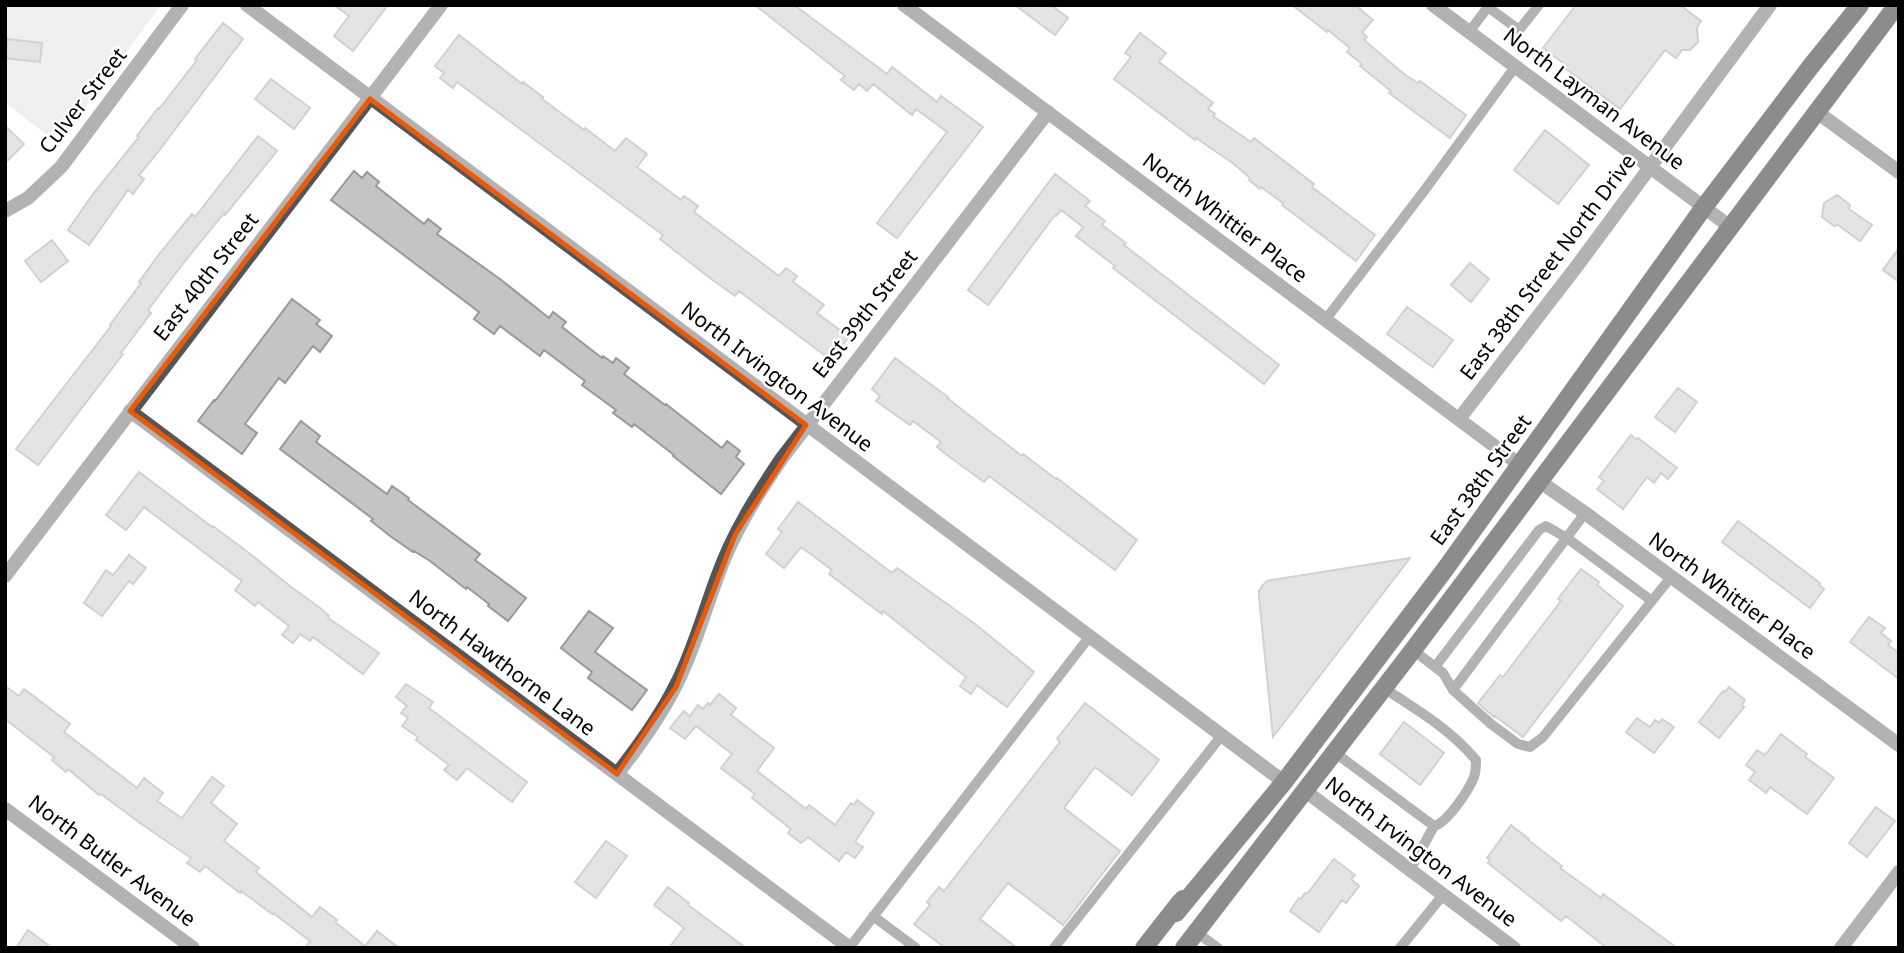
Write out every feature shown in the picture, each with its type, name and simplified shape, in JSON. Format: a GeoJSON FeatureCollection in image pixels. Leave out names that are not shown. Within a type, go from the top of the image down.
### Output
{"type":"FeatureCollection","features":[{"type":"Feature","properties":{"kind":"main road","name":"East 38th Street"},"geometry":{"type":"LineString","coordinates":[[1144,948],[1182,899],[1176,913],[1284,782],[1446,568],[1704,207],[1860,5]]}},
{"type":"Feature","properties":{"kind":"main road"},"geometry":{"type":"LineString","coordinates":[[1184,948],[1413,650],[1897,5]]}},
{"type":"Feature","properties":{"kind":"street","name":"Culver Street"},"geometry":{"type":"LineString","coordinates":[[5,211],[28,198],[61,167],[182,5]]}},
{"type":"Feature","properties":{"kind":"street","name":"North Irvington Avenue"},"geometry":{"type":"LineString","coordinates":[[247,5],[1284,782]]}},
{"type":"Feature","properties":{"kind":"street","name":"East 40th Street"},"geometry":{"type":"LineString","coordinates":[[5,576],[441,5]]}},
{"type":"Feature","properties":{"kind":"street","name":"North Whittier Place"},"geometry":{"type":"LineString","coordinates":[[904,5],[1520,465]]}},
{"type":"Feature","properties":{"kind":"street","name":"North Layman Avenue"},"geometry":{"type":"LineString","coordinates":[[1433,5],[1729,226]]}},
{"type":"Feature","properties":{"kind":"street","name":"East 38th Street North Drive"},"geometry":{"type":"LineString","coordinates":[[1459,419],[1577,266],[1770,5]]}},
{"type":"Feature","properties":{"kind":"street","name":"East 39th Street"},"geometry":{"type":"LineString","coordinates":[[617,774],[658,719],[676,687],[696,640],[719,572],[759,492],[806,425],[1048,112]]}},
{"type":"Feature","properties":{"kind":"street"},"geometry":{"type":"LineString","coordinates":[[1817,112],[1899,172]]}},
{"type":"Feature","properties":{"kind":"street","name":"North Hawthorne Lane"},"geometry":{"type":"LineString","coordinates":[[130,411],[849,948]]}},
{"type":"Feature","properties":{"kind":"street","name":"North Whittier Place"},"geometry":{"type":"LineString","coordinates":[[1539,481],[1899,745]]}},
{"type":"Feature","properties":{"kind":"street","name":"North Irvington Avenue"},"geometry":{"type":"LineString","coordinates":[[1304,790],[1514,948]]}},
{"type":"Feature","properties":{"kind":"street","name":"North Butler Avenue"},"geometry":{"type":"LineString","coordinates":[[5,809],[193,948]]}},
{"type":"Feature","properties":{"kind":"street"},"geometry":{"type":"LineString","coordinates":[[1840,948],[1899,872]]}},
{"type":"Feature","properties":{"kind":"lane"},"geometry":{"type":"LineString","coordinates":[[1469,32],[1488,7],[1519,30],[1539,5]]}},
{"type":"Feature","properties":{"kind":"lane"},"geometry":{"type":"LineString","coordinates":[[1326,319],[1515,67]]}},
{"type":"Feature","properties":{"kind":"lane"},"geometry":{"type":"LineString","coordinates":[[1453,690],[1585,513]]}},
{"type":"Feature","properties":{"kind":"lane"},"geometry":{"type":"LineString","coordinates":[[1435,667],[1539,530],[1546,526],[1567,538],[1652,601]]}},
{"type":"Feature","properties":{"kind":"lane"},"geometry":{"type":"LineString","coordinates":[[1413,650],[1443,673],[1453,690],[1491,724],[1518,744],[1530,747],[1543,737],[1671,577]]}},
{"type":"Feature","properties":{"kind":"lane"},"geometry":{"type":"LineString","coordinates":[[849,948],[1090,636]]}},
{"type":"Feature","properties":{"kind":"lane"},"geometry":{"type":"LineString","coordinates":[[1382,687],[1461,742],[1476,760],[1473,779],[1447,819],[1434,827],[1410,870]]}},
{"type":"Feature","properties":{"kind":"lane"},"geometry":{"type":"LineString","coordinates":[[1054,948],[1222,735]]}},
{"type":"Feature","properties":{"kind":"lane"},"geometry":{"type":"LineString","coordinates":[[1334,752],[1434,827]]}},
{"type":"Feature","properties":{"kind":"lane"},"geometry":{"type":"LineString","coordinates":[[1400,948],[1443,895]]}},
{"type":"Feature","properties":{"kind":"lane"},"geometry":{"type":"LineString","coordinates":[[873,916],[916,948]]}},
{"type":"Feature","properties":{"kind":"lane"},"geometry":{"type":"LineString","coordinates":[[1196,932],[1218,948]]}},
{"type":"Feature","properties":{"kind":"highlighted area"},"geometry":{"type":"Polygon","coordinates":[[[370,99],[806,425],[735,535],[676,687],[617,774],[130,411],[370,99]]]}},
{"type":"Feature","properties":{"kind":"shaded area"},"geometry":{"type":"Polygon","coordinates":[[[5,5],[161,5],[58,144],[5,102],[5,5]]]}},
{"type":"Feature","properties":{"kind":"building"},"geometry":{"type":"Polygon","coordinates":[[[334,5],[388,5],[353,51],[334,36],[349,16],[334,5]]]}},
{"type":"Feature","properties":{"kind":"building"},"geometry":{"type":"Polygon","coordinates":[[[755,5],[794,5],[887,74],[892,67],[937,102],[941,96],[983,127],[897,238],[877,223],[947,132],[916,109],[912,115],[873,84],[867,91],[859,84],[854,90],[841,80],[845,76],[755,5]]]}},
{"type":"Feature","properties":{"kind":"building"},"geometry":{"type":"Polygon","coordinates":[[[1015,5],[1051,5],[1068,18],[1055,35],[1015,5]]]}},
{"type":"Feature","properties":{"kind":"building"},"geometry":{"type":"Polygon","coordinates":[[[1292,5],[1355,5],[1373,20],[1362,32],[1367,37],[1364,40],[1404,74],[1418,83],[1420,81],[1466,115],[1450,138],[1389,93],[1391,91],[1347,52],[1350,48],[1292,5]]]}},
{"type":"Feature","properties":{"kind":"building"},"geometry":{"type":"Polygon","coordinates":[[[1576,5],[1680,5],[1701,21],[1697,27],[1698,42],[1690,50],[1682,50],[1676,58],[1665,50],[1620,109],[1543,48],[1576,5]]]}},
{"type":"Feature","properties":{"kind":"building"},"geometry":{"type":"Polygon","coordinates":[[[223,23],[243,39],[139,175],[144,179],[133,194],[128,190],[89,245],[68,230],[223,23]]]}},
{"type":"Feature","properties":{"kind":"building"},"geometry":{"type":"Polygon","coordinates":[[[1140,33],[1166,53],[1159,62],[1213,103],[1208,109],[1215,114],[1213,116],[1251,142],[1254,138],[1375,235],[1356,261],[1282,205],[1283,203],[1261,187],[1260,189],[1234,164],[1196,138],[1195,140],[1114,79],[1131,57],[1125,53],[1140,33]]]}},
{"type":"Feature","properties":{"kind":"building"},"geometry":{"type":"Polygon","coordinates":[[[459,35],[615,151],[626,138],[647,154],[637,167],[681,200],[684,196],[698,206],[694,212],[779,276],[786,268],[797,276],[793,282],[824,305],[817,313],[849,337],[832,359],[739,291],[735,296],[710,278],[660,239],[663,235],[457,82],[453,88],[440,78],[444,73],[435,66],[459,35]]]}},
{"type":"Feature","properties":{"kind":"building"},"geometry":{"type":"Polygon","coordinates":[[[7,39],[42,43],[40,62],[5,58],[7,39]]]}},
{"type":"Feature","properties":{"kind":"building"},"geometry":{"type":"Polygon","coordinates":[[[271,79],[310,108],[294,129],[255,99],[271,79]]]}},
{"type":"Feature","properties":{"kind":"building"},"geometry":{"type":"Polygon","coordinates":[[[5,126],[24,144],[5,163],[5,126]]]}},
{"type":"Feature","properties":{"kind":"building"},"geometry":{"type":"Polygon","coordinates":[[[1545,130],[1589,165],[1558,204],[1514,170],[1545,130]]]}},
{"type":"Feature","properties":{"kind":"building"},"geometry":{"type":"Polygon","coordinates":[[[258,136],[277,151],[185,261],[148,310],[151,313],[121,353],[123,354],[38,465],[16,449],[111,326],[160,253],[192,214],[195,217],[258,136]]]}},
{"type":"Feature","properties":{"kind":"building"},"geometry":{"type":"Polygon","coordinates":[[[354,171],[362,178],[367,172],[379,182],[376,186],[424,224],[428,219],[441,229],[437,234],[549,318],[553,312],[566,322],[562,327],[602,358],[603,356],[613,363],[616,358],[629,368],[624,374],[722,448],[727,441],[740,451],[736,457],[744,464],[721,494],[634,424],[632,427],[613,413],[616,410],[582,385],[585,381],[544,350],[540,356],[500,326],[494,334],[474,319],[479,312],[331,200],[354,171]]]}},
{"type":"Feature","properties":{"kind":"building"},"geometry":{"type":"Polygon","coordinates":[[[1055,174],[1090,201],[1085,206],[1105,221],[1102,225],[1126,243],[1124,245],[1279,365],[1264,384],[1113,268],[1115,266],[1076,236],[1083,227],[1061,210],[988,305],[968,290],[1055,174]]]}},
{"type":"Feature","properties":{"kind":"building"},"geometry":{"type":"Polygon","coordinates":[[[1837,195],[1850,205],[1849,209],[1872,225],[1860,241],[1822,217],[1824,203],[1837,195]]]}},
{"type":"Feature","properties":{"kind":"building"},"geometry":{"type":"Polygon","coordinates":[[[52,240],[68,261],[41,282],[25,261],[52,240]]]}},
{"type":"Feature","properties":{"kind":"building"},"geometry":{"type":"Polygon","coordinates":[[[1899,248],[1899,282],[1883,270],[1899,248]]]}},
{"type":"Feature","properties":{"kind":"building"},"geometry":{"type":"Polygon","coordinates":[[[1470,263],[1489,279],[1471,302],[1451,285],[1470,263]]]}},
{"type":"Feature","properties":{"kind":"building"},"geometry":{"type":"Polygon","coordinates":[[[292,299],[320,320],[316,324],[332,336],[320,352],[313,346],[285,383],[279,378],[245,424],[257,433],[242,454],[198,421],[292,299]]]}},
{"type":"Feature","properties":{"kind":"building"},"geometry":{"type":"Polygon","coordinates":[[[1407,307],[1453,340],[1433,367],[1387,334],[1407,307]]]}},
{"type":"Feature","properties":{"kind":"building"},"geometry":{"type":"Polygon","coordinates":[[[895,358],[1137,540],[1115,570],[989,476],[984,482],[951,458],[937,447],[941,442],[913,421],[910,425],[876,401],[880,396],[872,389],[895,358]]]}},
{"type":"Feature","properties":{"kind":"building"},"geometry":{"type":"Polygon","coordinates":[[[1678,388],[1697,402],[1675,432],[1655,417],[1678,388]]]}},
{"type":"Feature","properties":{"kind":"building"},"geometry":{"type":"Polygon","coordinates":[[[301,421],[320,436],[316,442],[387,494],[392,486],[409,498],[408,500],[480,554],[475,560],[526,598],[508,621],[467,587],[466,589],[430,561],[390,536],[371,521],[373,519],[280,449],[301,421]]]}},
{"type":"Feature","properties":{"kind":"building"},"geometry":{"type":"Polygon","coordinates":[[[1631,435],[1677,468],[1668,479],[1661,473],[1654,483],[1647,477],[1623,509],[1597,489],[1604,481],[1599,477],[1631,435]]]}},
{"type":"Feature","properties":{"kind":"building"},"geometry":{"type":"Polygon","coordinates":[[[139,472],[319,607],[328,618],[379,653],[363,674],[313,637],[310,641],[300,634],[293,643],[282,635],[289,626],[258,602],[255,606],[235,590],[242,581],[144,507],[126,530],[106,515],[139,472]]]}},
{"type":"Feature","properties":{"kind":"building"},"geometry":{"type":"Polygon","coordinates":[[[798,502],[892,573],[897,568],[975,624],[1034,672],[1007,707],[977,685],[971,694],[960,686],[966,677],[883,611],[882,614],[829,574],[832,570],[801,547],[784,568],[766,554],[782,532],[778,529],[798,502]]]}},
{"type":"Feature","properties":{"kind":"building"},"geometry":{"type":"Polygon","coordinates":[[[1738,521],[1820,583],[1824,589],[1810,608],[1722,542],[1738,521]]]}},
{"type":"Feature","properties":{"kind":"building"},"geometry":{"type":"Polygon","coordinates":[[[129,555],[146,568],[133,584],[129,581],[102,616],[84,603],[106,570],[113,575],[129,555]]]}},
{"type":"Feature","properties":{"kind":"building"},"geometry":{"type":"Polygon","coordinates":[[[1410,558],[1273,737],[1259,597],[1262,586],[1272,580],[1410,558]]]}},
{"type":"Feature","properties":{"kind":"building"},"geometry":{"type":"Polygon","coordinates":[[[1581,569],[1599,582],[1597,585],[1623,606],[1523,737],[1478,703],[1500,675],[1503,677],[1561,601],[1558,599],[1581,569]]]}},
{"type":"Feature","properties":{"kind":"building"},"geometry":{"type":"Polygon","coordinates":[[[589,611],[613,628],[595,652],[647,690],[632,710],[588,678],[592,672],[561,648],[589,611]]]}},
{"type":"Feature","properties":{"kind":"building"},"geometry":{"type":"Polygon","coordinates":[[[1869,617],[1885,628],[1881,633],[1891,641],[1888,645],[1899,653],[1899,679],[1850,642],[1869,617]]]}},
{"type":"Feature","properties":{"kind":"building"},"geometry":{"type":"Polygon","coordinates":[[[406,684],[433,702],[429,708],[527,782],[512,802],[467,768],[457,780],[444,770],[449,765],[402,726],[408,718],[401,713],[407,706],[396,697],[406,684]]]}},
{"type":"Feature","properties":{"kind":"building"},"geometry":{"type":"Polygon","coordinates":[[[5,686],[19,696],[24,689],[70,724],[64,732],[137,788],[144,778],[163,793],[157,801],[182,818],[212,777],[224,786],[211,803],[237,824],[224,841],[259,868],[256,872],[312,917],[320,907],[365,946],[377,931],[399,948],[305,948],[310,941],[205,866],[200,872],[187,863],[191,858],[99,795],[68,769],[66,772],[52,760],[54,757],[5,719],[5,686]]]}},
{"type":"Feature","properties":{"kind":"building"},"geometry":{"type":"Polygon","coordinates":[[[1729,687],[1745,700],[1742,705],[1744,707],[1719,738],[1699,722],[1729,687]]]}},
{"type":"Feature","properties":{"kind":"building"},"geometry":{"type":"Polygon","coordinates":[[[719,694],[736,708],[731,715],[774,748],[757,771],[806,809],[809,805],[835,825],[851,803],[854,805],[857,800],[874,813],[855,842],[863,847],[855,858],[846,852],[839,861],[808,837],[801,843],[788,833],[791,829],[752,798],[755,794],[721,768],[732,754],[696,726],[685,739],[670,728],[684,711],[690,716],[698,705],[703,709],[719,694]]]}},
{"type":"Feature","properties":{"kind":"building"},"geometry":{"type":"Polygon","coordinates":[[[1085,703],[1159,760],[1132,795],[1095,767],[1064,808],[1120,851],[1063,925],[1008,883],[980,919],[1017,948],[945,948],[914,924],[930,905],[927,902],[939,887],[944,891],[1060,742],[1057,739],[1085,703]]]}},
{"type":"Feature","properties":{"kind":"building"},"geometry":{"type":"Polygon","coordinates":[[[1637,718],[1650,727],[1655,720],[1659,723],[1662,719],[1674,727],[1654,753],[1626,732],[1637,718]]]}},
{"type":"Feature","properties":{"kind":"building"},"geometry":{"type":"Polygon","coordinates":[[[1404,722],[1444,753],[1420,785],[1380,754],[1404,722]]]}},
{"type":"Feature","properties":{"kind":"building"},"geometry":{"type":"Polygon","coordinates":[[[1781,734],[1807,754],[1805,757],[1834,778],[1807,814],[1770,787],[1766,793],[1749,780],[1755,772],[1746,765],[1757,750],[1765,755],[1781,734]]]}},
{"type":"Feature","properties":{"kind":"building"},"geometry":{"type":"Polygon","coordinates":[[[1876,807],[1895,821],[1867,857],[1849,843],[1876,807]]]}},
{"type":"Feature","properties":{"kind":"building"},"geometry":{"type":"Polygon","coordinates":[[[1511,825],[1562,866],[1560,868],[1601,898],[1603,894],[1677,948],[1607,948],[1566,916],[1561,921],[1488,863],[1490,860],[1487,858],[1511,825]]]}},
{"type":"Feature","properties":{"kind":"building"},"geometry":{"type":"Polygon","coordinates":[[[606,841],[627,856],[596,898],[575,882],[606,841]]]}},
{"type":"Feature","properties":{"kind":"building"},"geometry":{"type":"Polygon","coordinates":[[[1334,859],[1355,875],[1351,879],[1359,886],[1346,903],[1342,900],[1319,932],[1290,911],[1334,859]]]}},
{"type":"Feature","properties":{"kind":"building"},"geometry":{"type":"Polygon","coordinates":[[[668,887],[746,948],[669,948],[684,928],[654,905],[668,887]]]}},
{"type":"Feature","properties":{"kind":"building"},"geometry":{"type":"Polygon","coordinates":[[[28,930],[52,948],[16,948],[28,930]]]}}]}
